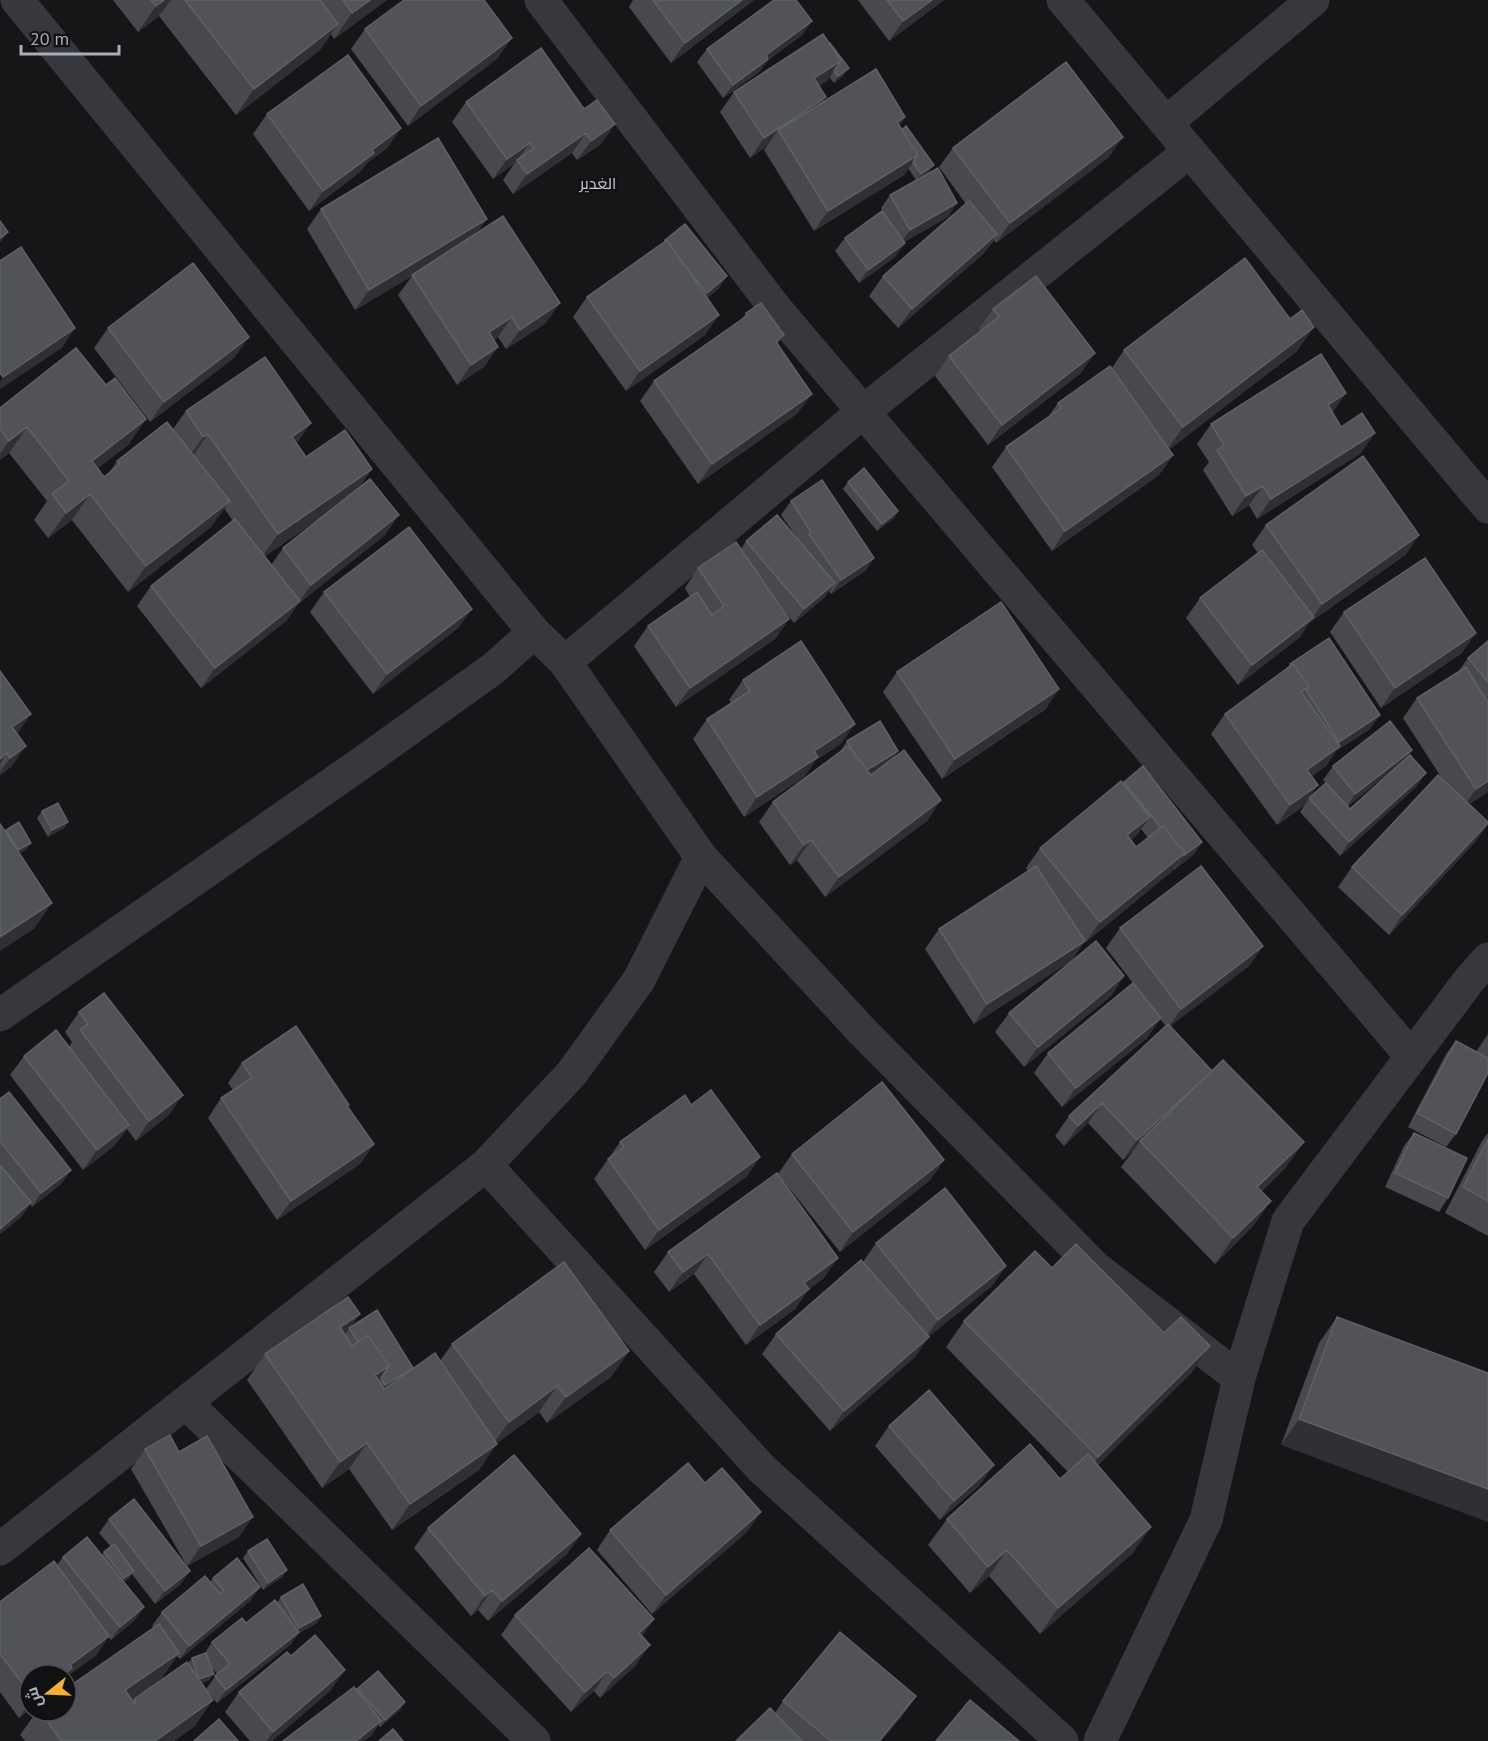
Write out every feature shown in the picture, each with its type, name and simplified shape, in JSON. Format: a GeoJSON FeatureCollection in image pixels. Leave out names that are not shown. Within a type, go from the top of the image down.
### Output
{"type":"FeatureCollection","features":[{"type":"Feature","properties":{"kind":"street"},"geometry":{"type":"LineString","coordinates":[[0,6],[8,0]]}},
{"type":"Feature","properties":{"kind":"street"},"geometry":{"type":"LineString","coordinates":[[17,0],[534,632],[565,662],[701,857],[863,1032],[1096,1268],[1239,1378]]}},
{"type":"Feature","properties":{"kind":"street"},"geometry":{"type":"LineString","coordinates":[[541,0],[776,309],[1411,1056]]}},
{"type":"Feature","properties":{"kind":"street"},"geometry":{"type":"LineString","coordinates":[[1063,0],[1488,507]]}},
{"type":"Feature","properties":{"kind":"street"},"geometry":{"type":"LineString","coordinates":[[1166,123],[1312,0]]}},
{"type":"Feature","properties":{"kind":"street"},"geometry":{"type":"LineString","coordinates":[[565,662],[864,411],[1190,151]]}},
{"type":"Feature","properties":{"kind":"street"},"geometry":{"type":"LineString","coordinates":[[0,1015],[494,668],[534,632]]}},
{"type":"Feature","properties":{"kind":"street"},"geometry":{"type":"LineString","coordinates":[[0,1549],[486,1165],[572,1072],[639,980],[701,857]]}},
{"type":"Feature","properties":{"kind":"street"},"geometry":{"type":"LineString","coordinates":[[1101,1741],[1206,1520],[1239,1378],[1288,1221],[1470,978],[1488,959]]}},
{"type":"Feature","properties":{"kind":"street"},"geometry":{"type":"LineString","coordinates":[[486,1165],[761,1467],[1062,1741]]}},
{"type":"Feature","properties":{"kind":"street"},"geometry":{"type":"LineString","coordinates":[[186,1402],[534,1741]]}},
{"type":"Feature","properties":{"kind":"building"},"geometry":{"type":"Polygon","coordinates":[[[151,0],[164,0],[156,6],[151,0]]]}},
{"type":"Feature","properties":{"kind":"building"},"geometry":{"type":"Polygon","coordinates":[[[185,0],[320,0],[338,24],[254,89],[185,0]]]}},
{"type":"Feature","properties":{"kind":"building"},"geometry":{"type":"Polygon","coordinates":[[[343,0],[370,0],[352,13],[343,0]]]}},
{"type":"Feature","properties":{"kind":"building"},"geometry":{"type":"Polygon","coordinates":[[[404,0],[484,0],[512,38],[421,106],[365,29],[404,0]]]}},
{"type":"Feature","properties":{"kind":"building"},"geometry":{"type":"Polygon","coordinates":[[[653,0],[742,0],[685,43],[653,0]]]}},
{"type":"Feature","properties":{"kind":"building"},"geometry":{"type":"Polygon","coordinates":[[[774,0],[796,0],[812,21],[766,55],[768,59],[733,85],[707,49],[774,0]]]}},
{"type":"Feature","properties":{"kind":"building"},"geometry":{"type":"Polygon","coordinates":[[[887,0],[932,0],[903,21],[887,0]]]}},
{"type":"Feature","properties":{"kind":"building"},"geometry":{"type":"Polygon","coordinates":[[[823,34],[841,61],[814,78],[826,97],[764,138],[734,92],[823,34]]]}},
{"type":"Feature","properties":{"kind":"building"},"geometry":{"type":"Polygon","coordinates":[[[829,42],[849,68],[838,76],[834,71],[841,61],[829,42]]]}},
{"type":"Feature","properties":{"kind":"building"},"geometry":{"type":"Polygon","coordinates":[[[541,48],[584,109],[597,100],[615,124],[591,141],[586,133],[527,174],[517,160],[534,148],[530,143],[507,159],[466,102],[541,48]]]}},
{"type":"Feature","properties":{"kind":"building"},"geometry":{"type":"Polygon","coordinates":[[[348,55],[401,128],[372,150],[374,153],[323,191],[267,114],[348,55]]]}},
{"type":"Feature","properties":{"kind":"building"},"geometry":{"type":"Polygon","coordinates":[[[1066,62],[1123,137],[1010,223],[953,148],[1066,62]]]}},
{"type":"Feature","properties":{"kind":"building"},"geometry":{"type":"Polygon","coordinates":[[[876,69],[905,117],[897,122],[918,155],[828,211],[778,130],[876,69]]]}},
{"type":"Feature","properties":{"kind":"building"},"geometry":{"type":"Polygon","coordinates":[[[906,126],[934,165],[921,174],[913,162],[918,155],[902,130],[906,126]]]}},
{"type":"Feature","properties":{"kind":"building"},"geometry":{"type":"Polygon","coordinates":[[[438,138],[487,219],[369,290],[321,209],[438,138]]]}},
{"type":"Feature","properties":{"kind":"building"},"geometry":{"type":"Polygon","coordinates":[[[938,168],[957,203],[910,230],[890,195],[938,168]]]}},
{"type":"Feature","properties":{"kind":"building"},"geometry":{"type":"Polygon","coordinates":[[[969,201],[997,234],[912,309],[883,276],[969,201]]]}},
{"type":"Feature","properties":{"kind":"building"},"geometry":{"type":"Polygon","coordinates":[[[882,211],[905,243],[868,270],[845,238],[882,211]]]}},
{"type":"Feature","properties":{"kind":"building"},"geometry":{"type":"Polygon","coordinates":[[[503,216],[560,303],[520,330],[512,317],[489,332],[498,347],[471,365],[412,275],[503,216]]]}},
{"type":"Feature","properties":{"kind":"building"},"geometry":{"type":"Polygon","coordinates":[[[0,221],[8,232],[0,238],[0,221]]]}},
{"type":"Feature","properties":{"kind":"building"},"geometry":{"type":"Polygon","coordinates":[[[685,224],[727,276],[707,293],[667,240],[665,241],[685,224]]]}},
{"type":"Feature","properties":{"kind":"building"},"geometry":{"type":"Polygon","coordinates":[[[667,240],[719,315],[640,371],[587,297],[667,240]]]}},
{"type":"Feature","properties":{"kind":"building"},"geometry":{"type":"Polygon","coordinates":[[[21,247],[75,328],[3,377],[0,373],[0,261],[21,247]]]}},
{"type":"Feature","properties":{"kind":"building"},"geometry":{"type":"Polygon","coordinates":[[[1245,258],[1290,319],[1302,310],[1314,327],[1183,427],[1124,350],[1245,258]]]}},
{"type":"Feature","properties":{"kind":"building"},"geometry":{"type":"Polygon","coordinates":[[[193,263],[249,337],[164,402],[108,328],[193,263]]]}},
{"type":"Feature","properties":{"kind":"building"},"geometry":{"type":"Polygon","coordinates":[[[1036,276],[1095,353],[1002,425],[949,356],[999,317],[993,309],[1036,276]]]}},
{"type":"Feature","properties":{"kind":"building"},"geometry":{"type":"Polygon","coordinates":[[[761,303],[784,335],[776,342],[812,394],[712,464],[654,381],[748,315],[746,313],[761,303]]]}},
{"type":"Feature","properties":{"kind":"building"},"geometry":{"type":"Polygon","coordinates":[[[76,348],[106,385],[115,378],[146,419],[92,461],[104,477],[120,464],[117,461],[167,422],[230,501],[146,566],[90,494],[66,513],[52,494],[69,481],[27,427],[9,441],[0,429],[0,408],[76,348]]]}},
{"type":"Feature","properties":{"kind":"building"},"geometry":{"type":"Polygon","coordinates":[[[1321,354],[1346,393],[1328,405],[1341,427],[1362,413],[1375,433],[1271,499],[1263,486],[1246,496],[1217,450],[1224,445],[1211,424],[1321,354]]]}},
{"type":"Feature","properties":{"kind":"building"},"geometry":{"type":"Polygon","coordinates":[[[265,357],[311,423],[292,437],[306,457],[345,430],[372,469],[278,534],[208,434],[203,437],[186,411],[265,357]]]}},
{"type":"Feature","properties":{"kind":"building"},"geometry":{"type":"Polygon","coordinates":[[[1110,366],[1173,455],[1065,531],[1006,447],[1061,408],[1058,403],[1110,366]]]}},
{"type":"Feature","properties":{"kind":"building"},"geometry":{"type":"Polygon","coordinates":[[[1363,456],[1419,535],[1322,604],[1266,525],[1363,456]]]}},
{"type":"Feature","properties":{"kind":"building"},"geometry":{"type":"Polygon","coordinates":[[[864,468],[898,511],[882,524],[848,482],[864,468]]]}},
{"type":"Feature","properties":{"kind":"building"},"geometry":{"type":"Polygon","coordinates":[[[370,479],[399,515],[311,585],[283,548],[370,479]]]}},
{"type":"Feature","properties":{"kind":"building"},"geometry":{"type":"Polygon","coordinates":[[[822,480],[874,558],[841,580],[809,534],[811,532],[791,501],[822,480]]]}},
{"type":"Feature","properties":{"kind":"building"},"geometry":{"type":"Polygon","coordinates":[[[777,515],[835,583],[804,609],[746,541],[777,515]]]}},
{"type":"Feature","properties":{"kind":"building"},"geometry":{"type":"Polygon","coordinates":[[[235,519],[300,601],[215,668],[151,586],[235,519]]]}},
{"type":"Feature","properties":{"kind":"building"},"geometry":{"type":"Polygon","coordinates":[[[409,527],[472,609],[387,674],[324,592],[409,527]]]}},
{"type":"Feature","properties":{"kind":"building"},"geometry":{"type":"Polygon","coordinates":[[[736,542],[789,619],[690,688],[648,626],[697,592],[712,615],[724,606],[698,568],[736,542]]]}},
{"type":"Feature","properties":{"kind":"building"},"geometry":{"type":"Polygon","coordinates":[[[1262,550],[1314,617],[1252,665],[1200,598],[1262,550]]]}},
{"type":"Feature","properties":{"kind":"building"},"geometry":{"type":"Polygon","coordinates":[[[1425,558],[1476,633],[1395,688],[1344,612],[1425,558]]]}},
{"type":"Feature","properties":{"kind":"building"},"geometry":{"type":"Polygon","coordinates":[[[1001,602],[1059,689],[955,759],[897,672],[1001,602]]]}},
{"type":"Feature","properties":{"kind":"building"},"geometry":{"type":"Polygon","coordinates":[[[1329,638],[1380,715],[1339,742],[1306,690],[1309,686],[1293,664],[1291,666],[1290,664],[1329,638]]]}},
{"type":"Feature","properties":{"kind":"building"},"geometry":{"type":"Polygon","coordinates":[[[801,641],[855,724],[814,751],[818,757],[757,797],[707,719],[750,691],[743,680],[801,641]]]}},
{"type":"Feature","properties":{"kind":"building"},"geometry":{"type":"Polygon","coordinates":[[[1488,641],[1488,682],[1468,658],[1488,641]]]}},
{"type":"Feature","properties":{"kind":"building"},"geometry":{"type":"Polygon","coordinates":[[[1293,664],[1309,686],[1301,692],[1340,746],[1307,770],[1318,785],[1290,805],[1225,714],[1293,664]]]}},
{"type":"Feature","properties":{"kind":"building"},"geometry":{"type":"Polygon","coordinates":[[[1466,667],[1488,703],[1488,781],[1476,789],[1417,698],[1466,667]]]}},
{"type":"Feature","properties":{"kind":"building"},"geometry":{"type":"Polygon","coordinates":[[[0,671],[31,714],[12,727],[26,746],[10,758],[7,753],[0,759],[0,671]]]}},
{"type":"Feature","properties":{"kind":"building"},"geometry":{"type":"Polygon","coordinates":[[[880,721],[898,751],[867,770],[847,741],[880,721]]]}},
{"type":"Feature","properties":{"kind":"building"},"geometry":{"type":"Polygon","coordinates":[[[1390,721],[1412,750],[1355,794],[1333,766],[1390,721]]]}},
{"type":"Feature","properties":{"kind":"building"},"geometry":{"type":"Polygon","coordinates":[[[848,746],[871,775],[904,750],[941,800],[839,877],[811,840],[804,845],[773,802],[848,746]]]}},
{"type":"Feature","properties":{"kind":"building"},"geometry":{"type":"Polygon","coordinates":[[[1410,755],[1426,773],[1349,842],[1309,798],[1326,783],[1350,809],[1410,755]]]}},
{"type":"Feature","properties":{"kind":"building"},"geometry":{"type":"Polygon","coordinates":[[[1143,766],[1202,842],[1183,856],[1185,853],[1163,826],[1161,828],[1124,782],[1143,766]]]}},
{"type":"Feature","properties":{"kind":"building"},"geometry":{"type":"Polygon","coordinates":[[[1438,775],[1488,823],[1402,915],[1352,867],[1438,775]]]}},
{"type":"Feature","properties":{"kind":"building"},"geometry":{"type":"Polygon","coordinates":[[[1121,781],[1150,817],[1127,835],[1136,847],[1163,826],[1185,853],[1100,922],[1040,848],[1121,781]]]}},
{"type":"Feature","properties":{"kind":"building"},"geometry":{"type":"Polygon","coordinates":[[[58,803],[68,822],[52,830],[42,811],[58,803]]]}},
{"type":"Feature","properties":{"kind":"building"},"geometry":{"type":"Polygon","coordinates":[[[19,822],[31,843],[18,850],[6,830],[19,822]]]}},
{"type":"Feature","properties":{"kind":"building"},"geometry":{"type":"Polygon","coordinates":[[[0,824],[52,903],[0,937],[0,824]]]}},
{"type":"Feature","properties":{"kind":"building"},"geometry":{"type":"Polygon","coordinates":[[[1036,866],[1085,941],[987,1004],[939,929],[1036,866]]]}},
{"type":"Feature","properties":{"kind":"building"},"geometry":{"type":"Polygon","coordinates":[[[1201,866],[1263,946],[1181,1009],[1120,928],[1201,866]]]}},
{"type":"Feature","properties":{"kind":"building"},"geometry":{"type":"Polygon","coordinates":[[[1096,941],[1124,976],[1038,1047],[1009,1013],[1096,941]]]}},
{"type":"Feature","properties":{"kind":"building"},"geometry":{"type":"Polygon","coordinates":[[[1133,983],[1161,1018],[1076,1088],[1048,1053],[1133,983]]]}},
{"type":"Feature","properties":{"kind":"building"},"geometry":{"type":"Polygon","coordinates":[[[104,993],[183,1095],[149,1121],[80,1030],[88,1024],[79,1012],[104,993]]]}},
{"type":"Feature","properties":{"kind":"building"},"geometry":{"type":"Polygon","coordinates":[[[1168,1024],[1212,1071],[1137,1140],[1102,1103],[1078,1126],[1069,1116],[1168,1024]]]}},
{"type":"Feature","properties":{"kind":"building"},"geometry":{"type":"Polygon","coordinates":[[[296,1026],[374,1144],[291,1201],[221,1098],[252,1078],[242,1063],[296,1026]]]}},
{"type":"Feature","properties":{"kind":"building"},"geometry":{"type":"Polygon","coordinates":[[[56,1030],[129,1125],[97,1150],[24,1056],[56,1030]]]}},
{"type":"Feature","properties":{"kind":"building"},"geometry":{"type":"Polygon","coordinates":[[[1456,1041],[1488,1058],[1488,1073],[1456,1134],[1417,1113],[1456,1041]]]}},
{"type":"Feature","properties":{"kind":"building"},"geometry":{"type":"Polygon","coordinates":[[[1223,1060],[1304,1142],[1257,1187],[1271,1201],[1233,1238],[1140,1141],[1223,1060]]]}},
{"type":"Feature","properties":{"kind":"building"},"geometry":{"type":"Polygon","coordinates":[[[882,1082],[944,1160],[853,1232],[792,1154],[882,1082]]]}},
{"type":"Feature","properties":{"kind":"building"},"geometry":{"type":"Polygon","coordinates":[[[711,1090],[760,1157],[659,1230],[608,1159],[624,1147],[620,1142],[685,1095],[691,1105],[711,1090]]]}},
{"type":"Feature","properties":{"kind":"building"},"geometry":{"type":"Polygon","coordinates":[[[9,1092],[71,1170],[41,1193],[0,1141],[0,1099],[9,1092]]]}},
{"type":"Feature","properties":{"kind":"building"},"geometry":{"type":"Polygon","coordinates":[[[1414,1133],[1467,1158],[1448,1198],[1395,1173],[1414,1133]]]}},
{"type":"Feature","properties":{"kind":"building"},"geometry":{"type":"Polygon","coordinates":[[[1488,1139],[1488,1201],[1463,1187],[1488,1139]]]}},
{"type":"Feature","properties":{"kind":"building"},"geometry":{"type":"Polygon","coordinates":[[[0,1165],[31,1202],[0,1229],[0,1165]]]}},
{"type":"Feature","properties":{"kind":"building"},"geometry":{"type":"Polygon","coordinates":[[[777,1173],[838,1258],[804,1283],[809,1289],[760,1325],[708,1254],[683,1272],[668,1252],[777,1173]]]}},
{"type":"Feature","properties":{"kind":"building"},"geometry":{"type":"Polygon","coordinates":[[[945,1188],[1006,1266],[938,1320],[876,1243],[945,1188]]]}},
{"type":"Feature","properties":{"kind":"building"},"geometry":{"type":"Polygon","coordinates":[[[1076,1244],[1164,1333],[1181,1317],[1210,1346],[1098,1457],[964,1321],[1035,1251],[1052,1268],[1076,1244]]]}},
{"type":"Feature","properties":{"kind":"building"},"geometry":{"type":"Polygon","coordinates":[[[861,1260],[929,1337],[844,1411],[776,1334],[861,1260]]]}},
{"type":"Feature","properties":{"kind":"building"},"geometry":{"type":"Polygon","coordinates":[[[564,1262],[629,1351],[566,1397],[557,1386],[509,1422],[452,1344],[564,1262]]]}},
{"type":"Feature","properties":{"kind":"building"},"geometry":{"type":"Polygon","coordinates":[[[348,1297],[360,1314],[340,1327],[352,1346],[368,1335],[389,1366],[375,1375],[384,1389],[435,1353],[497,1444],[410,1504],[367,1443],[340,1462],[265,1354],[348,1297]]]}},
{"type":"Feature","properties":{"kind":"building"},"geometry":{"type":"Polygon","coordinates":[[[377,1310],[413,1368],[385,1385],[381,1378],[389,1366],[368,1335],[358,1342],[349,1328],[377,1310]]]}},
{"type":"Feature","properties":{"kind":"building"},"geometry":{"type":"Polygon","coordinates":[[[1337,1317],[1488,1373],[1488,1489],[1299,1419],[1337,1317]]]}},
{"type":"Feature","properties":{"kind":"building"},"geometry":{"type":"Polygon","coordinates":[[[929,1390],[994,1465],[954,1501],[889,1426],[929,1390]]]}},
{"type":"Feature","properties":{"kind":"building"},"geometry":{"type":"Polygon","coordinates":[[[170,1435],[179,1452],[207,1436],[253,1517],[201,1546],[145,1449],[170,1435]]]}},
{"type":"Feature","properties":{"kind":"building"},"geometry":{"type":"Polygon","coordinates":[[[1030,1444],[1060,1479],[1088,1454],[1151,1527],[1058,1608],[1007,1550],[988,1567],[947,1519],[1030,1444]]]}},
{"type":"Feature","properties":{"kind":"building"},"geometry":{"type":"Polygon","coordinates":[[[514,1455],[581,1534],[502,1601],[492,1590],[485,1596],[428,1528],[514,1455]]]}},
{"type":"Feature","properties":{"kind":"building"},"geometry":{"type":"Polygon","coordinates":[[[688,1463],[705,1483],[722,1468],[761,1512],[666,1595],[610,1530],[688,1463]]]}},
{"type":"Feature","properties":{"kind":"building"},"geometry":{"type":"Polygon","coordinates":[[[134,1499],[190,1571],[165,1591],[109,1519],[134,1499]]]}},
{"type":"Feature","properties":{"kind":"building"},"geometry":{"type":"Polygon","coordinates":[[[87,1537],[144,1607],[120,1627],[63,1557],[87,1537]]]}},
{"type":"Feature","properties":{"kind":"building"},"geometry":{"type":"Polygon","coordinates":[[[267,1539],[287,1570],[268,1583],[248,1551],[267,1539]]]}},
{"type":"Feature","properties":{"kind":"building"},"geometry":{"type":"Polygon","coordinates":[[[114,1544],[134,1571],[124,1578],[104,1552],[114,1544]]]}},
{"type":"Feature","properties":{"kind":"building"},"geometry":{"type":"Polygon","coordinates":[[[589,1548],[654,1619],[639,1633],[650,1645],[614,1678],[608,1671],[585,1692],[515,1615],[589,1548]]]}},
{"type":"Feature","properties":{"kind":"building"},"geometry":{"type":"Polygon","coordinates":[[[237,1558],[260,1587],[189,1646],[162,1612],[205,1576],[220,1594],[224,1591],[213,1578],[237,1558]]]}},
{"type":"Feature","properties":{"kind":"building"},"geometry":{"type":"Polygon","coordinates":[[[54,1561],[109,1636],[73,1663],[18,1663],[18,1678],[0,1654],[0,1602],[54,1561]]]}},
{"type":"Feature","properties":{"kind":"building"},"geometry":{"type":"Polygon","coordinates":[[[303,1584],[321,1616],[299,1628],[281,1597],[303,1584]]]}},
{"type":"Feature","properties":{"kind":"building"},"geometry":{"type":"Polygon","coordinates":[[[275,1600],[299,1632],[226,1690],[215,1676],[230,1664],[212,1642],[242,1618],[246,1623],[275,1600]]]}},
{"type":"Feature","properties":{"kind":"building"},"geometry":{"type":"Polygon","coordinates":[[[159,1624],[179,1653],[125,1690],[134,1703],[136,1701],[134,1699],[187,1662],[213,1700],[155,1741],[61,1741],[48,1723],[78,1723],[78,1681],[159,1624]]]}},
{"type":"Feature","properties":{"kind":"building"},"geometry":{"type":"Polygon","coordinates":[[[840,1632],[916,1696],[879,1741],[831,1741],[783,1701],[840,1632]]]}},
{"type":"Feature","properties":{"kind":"building"},"geometry":{"type":"Polygon","coordinates":[[[315,1635],[345,1670],[273,1732],[239,1692],[287,1652],[291,1656],[315,1635]]]}},
{"type":"Feature","properties":{"kind":"building"},"geometry":{"type":"Polygon","coordinates":[[[206,1653],[214,1674],[199,1679],[192,1658],[206,1653]]]}},
{"type":"Feature","properties":{"kind":"building"},"geometry":{"type":"Polygon","coordinates":[[[378,1671],[405,1702],[385,1720],[357,1689],[378,1671]]]}},
{"type":"Feature","properties":{"kind":"building"},"geometry":{"type":"Polygon","coordinates":[[[354,1687],[381,1721],[356,1741],[283,1741],[354,1687]]]}},
{"type":"Feature","properties":{"kind":"building"},"geometry":{"type":"Polygon","coordinates":[[[970,1700],[1019,1741],[936,1741],[970,1700]]]}},
{"type":"Feature","properties":{"kind":"building"},"geometry":{"type":"Polygon","coordinates":[[[770,1708],[802,1741],[736,1741],[770,1708]]]}},
{"type":"Feature","properties":{"kind":"building"},"geometry":{"type":"Polygon","coordinates":[[[219,1719],[238,1741],[194,1741],[219,1719]]]}},
{"type":"Feature","properties":{"kind":"building"},"geometry":{"type":"Polygon","coordinates":[[[393,1729],[403,1741],[379,1741],[393,1729]]]}},
{"type":"Feature","properties":{"kind":"district","name":"الغدير"},"geometry":{"type":"Point","coordinates":[598,183]}}]}
